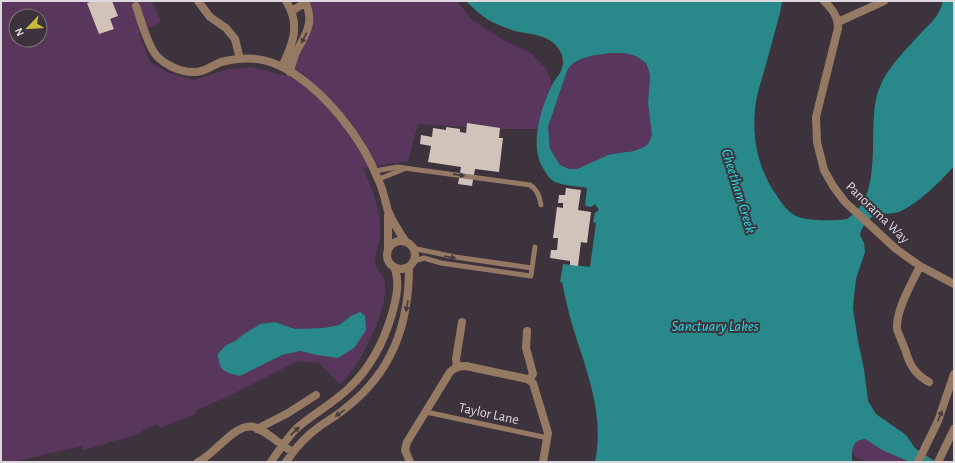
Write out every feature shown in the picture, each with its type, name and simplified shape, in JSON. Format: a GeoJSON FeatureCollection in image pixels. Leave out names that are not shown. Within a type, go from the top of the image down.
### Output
{"type":"FeatureCollection","features":[{"type":"Feature","properties":{"kind":"street"},"geometry":{"type":"LineString","coordinates":[[198,1],[210,17],[226,28],[235,39],[240,59]]}},
{"type":"Feature","properties":{"kind":"street"},"geometry":{"type":"LineString","coordinates":[[285,69],[294,37],[295,23],[292,11],[286,1]]}},
{"type":"Feature","properties":{"kind":"street"},"geometry":{"type":"LineString","coordinates":[[824,1],[832,8],[838,22],[884,1]]}},
{"type":"Feature","properties":{"kind":"street"},"geometry":{"type":"LineString","coordinates":[[285,69],[294,58],[300,45],[305,39],[310,25],[309,14],[305,2],[292,11]]}},
{"type":"Feature","properties":{"kind":"street"},"geometry":{"type":"LineString","coordinates":[[136,6],[152,49],[157,57],[166,63],[178,68],[196,72],[221,62],[240,59],[264,60],[285,69],[316,92],[342,119],[360,142],[379,179],[388,210],[394,224],[414,252],[404,318],[398,339],[386,363],[373,382],[355,401],[314,431],[293,452],[286,462]]}},
{"type":"Feature","properties":{"kind":"street","name":"Panorama Way"},"geometry":{"type":"LineString","coordinates":[[838,22],[837,35],[816,117],[816,142],[821,163],[828,179],[838,194],[855,212],[896,249],[920,266],[953,282]]}},
{"type":"Feature","properties":{"kind":"street"},"geometry":{"type":"LineString","coordinates":[[271,462],[281,446],[298,428],[342,394],[363,373],[375,356],[384,338],[398,287],[395,269],[388,262],[387,258],[388,210]]}},
{"type":"Feature","properties":{"kind":"street"},"geometry":{"type":"LineString","coordinates":[[388,248],[394,243],[402,241],[409,245]]}},
{"type":"Feature","properties":{"kind":"street"},"geometry":{"type":"LineString","coordinates":[[395,269],[405,269],[411,264]]}},
{"type":"Feature","properties":{"kind":"street"},"geometry":{"type":"LineString","coordinates":[[920,266],[901,308],[897,331],[902,338],[907,357],[913,369],[919,377],[929,382]]}},
{"type":"Feature","properties":{"kind":"street"},"geometry":{"type":"LineString","coordinates":[[457,367],[456,359],[462,322]]}},
{"type":"Feature","properties":{"kind":"street"},"geometry":{"type":"LineString","coordinates":[[528,331],[526,348],[533,374],[529,380]]}},
{"type":"Feature","properties":{"kind":"street"},"geometry":{"type":"LineString","coordinates":[[410,462],[406,450],[407,442],[450,372],[457,367],[466,366],[529,380],[533,383],[546,422],[548,433],[543,462]]}},
{"type":"Feature","properties":{"kind":"street"},"geometry":{"type":"LineString","coordinates":[[363,373],[373,382]]}},
{"type":"Feature","properties":{"kind":"street"},"geometry":{"type":"LineString","coordinates":[[918,462],[940,416],[954,374]]}},
{"type":"Feature","properties":{"kind":"street"},"geometry":{"type":"LineString","coordinates":[[257,428],[288,413],[316,395]]}},
{"type":"Feature","properties":{"kind":"street"},"geometry":{"type":"LineString","coordinates":[[198,462],[210,455],[239,429],[247,426],[257,428],[281,446],[293,452]]}},
{"type":"Feature","properties":{"kind":"street"},"geometry":{"type":"LineString","coordinates":[[938,462],[954,429]]}},
{"type":"Feature","properties":{"kind":"lane"},"geometry":{"type":"LineString","coordinates":[[375,171],[397,167],[530,185],[533,186],[539,196],[541,205]]}},
{"type":"Feature","properties":{"kind":"lane"},"geometry":{"type":"LineString","coordinates":[[379,179],[405,169]]}},
{"type":"Feature","properties":{"kind":"lane"},"geometry":{"type":"LineString","coordinates":[[409,245],[448,256],[532,268]]}},
{"type":"Feature","properties":{"kind":"lane"},"geometry":{"type":"LineString","coordinates":[[411,264],[424,258],[441,263],[531,276],[535,247]]}},
{"type":"Feature","properties":{"kind":"lane","name":"Taylor Lane"},"geometry":{"type":"LineString","coordinates":[[426,412],[548,438]]}},
{"type":"Feature","properties":{"kind":"shaded area"},"geometry":{"type":"Polygon","coordinates":[[[1,1],[152,1],[161,22],[139,33],[150,62],[169,73],[194,80],[228,69],[251,67],[287,76],[296,63],[313,24],[307,1],[457,1],[472,20],[507,42],[531,53],[547,70],[552,85],[544,105],[538,129],[496,129],[418,124],[408,161],[363,168],[373,193],[380,220],[380,238],[375,256],[375,262],[385,283],[385,292],[376,326],[366,348],[356,365],[340,384],[319,363],[298,361],[225,398],[199,409],[196,411],[196,414],[160,428],[158,425],[149,427],[135,435],[83,450],[82,446],[13,462],[1,462],[1,1]],[[351,316],[339,325],[323,328],[295,329],[275,322],[260,324],[235,341],[226,345],[240,376],[282,355],[300,351],[317,355],[351,316]]]}},
{"type":"Feature","properties":{"kind":"shaded area"},"geometry":{"type":"Polygon","coordinates":[[[612,53],[625,53],[636,56],[646,63],[650,76],[648,103],[652,135],[648,144],[644,147],[634,151],[608,155],[577,169],[569,169],[560,165],[550,149],[548,127],[567,71],[570,66],[581,59],[612,53]]]}},
{"type":"Feature","properties":{"kind":"shaded area"},"geometry":{"type":"Polygon","coordinates":[[[865,439],[882,450],[910,462],[864,462],[864,460],[855,456],[852,450],[855,443],[859,440],[865,439]]]}},
{"type":"Feature","properties":{"kind":"water","name":"Sanctuary Lakes"},"geometry":{"type":"Polygon","coordinates":[[[466,1],[782,1],[756,105],[754,122],[758,155],[761,166],[771,186],[787,210],[800,218],[813,220],[836,220],[847,219],[859,209],[866,195],[871,179],[874,110],[877,95],[884,77],[901,54],[935,18],[942,6],[943,1],[954,1],[954,166],[936,185],[914,204],[899,212],[875,215],[864,225],[860,235],[864,243],[865,252],[856,279],[853,309],[864,369],[868,401],[876,414],[906,435],[915,448],[936,462],[910,462],[882,450],[865,439],[857,441],[853,447],[852,462],[595,462],[598,426],[596,409],[588,375],[569,314],[562,282],[560,282],[563,264],[590,267],[596,223],[593,222],[595,213],[599,210],[595,204],[591,207],[585,206],[587,188],[555,182],[551,179],[543,168],[537,149],[540,116],[551,87],[561,71],[563,64],[562,57],[556,45],[546,38],[512,30],[492,22],[466,1]],[[612,53],[587,57],[575,62],[567,71],[548,127],[550,149],[560,165],[569,169],[577,169],[608,155],[634,151],[648,144],[652,135],[648,103],[649,71],[646,63],[636,56],[625,53],[612,53]]]}},
{"type":"Feature","properties":{"kind":"water"},"geometry":{"type":"Polygon","coordinates":[[[360,312],[365,316],[366,330],[354,348],[338,358],[300,351],[282,355],[240,376],[226,372],[221,367],[218,354],[226,345],[235,341],[260,324],[275,322],[295,329],[323,328],[339,325],[351,316],[360,312]]]}},
{"type":"Feature","properties":{"kind":"building"},"geometry":{"type":"Polygon","coordinates":[[[93,1],[112,1],[118,16],[110,19],[114,29],[99,34],[87,3],[93,1]]]}},
{"type":"Feature","properties":{"kind":"building"},"geometry":{"type":"Polygon","coordinates":[[[467,123],[500,128],[499,138],[503,138],[499,172],[475,169],[472,186],[458,184],[461,167],[428,162],[431,146],[420,144],[421,135],[432,137],[433,128],[446,130],[446,127],[460,129],[460,132],[466,133],[467,123]]]}},
{"type":"Feature","properties":{"kind":"building"},"geometry":{"type":"Polygon","coordinates":[[[566,188],[581,190],[578,210],[591,212],[587,243],[581,242],[578,266],[570,265],[570,261],[550,258],[551,250],[557,250],[558,238],[553,238],[557,207],[563,208],[563,203],[558,203],[559,195],[565,195],[566,188]]]}},
{"type":"Feature","properties":{"kind":"water label","name":"Cheetham Creek"},"geometry":{"type":"Point","coordinates":[739,191]}}]}
